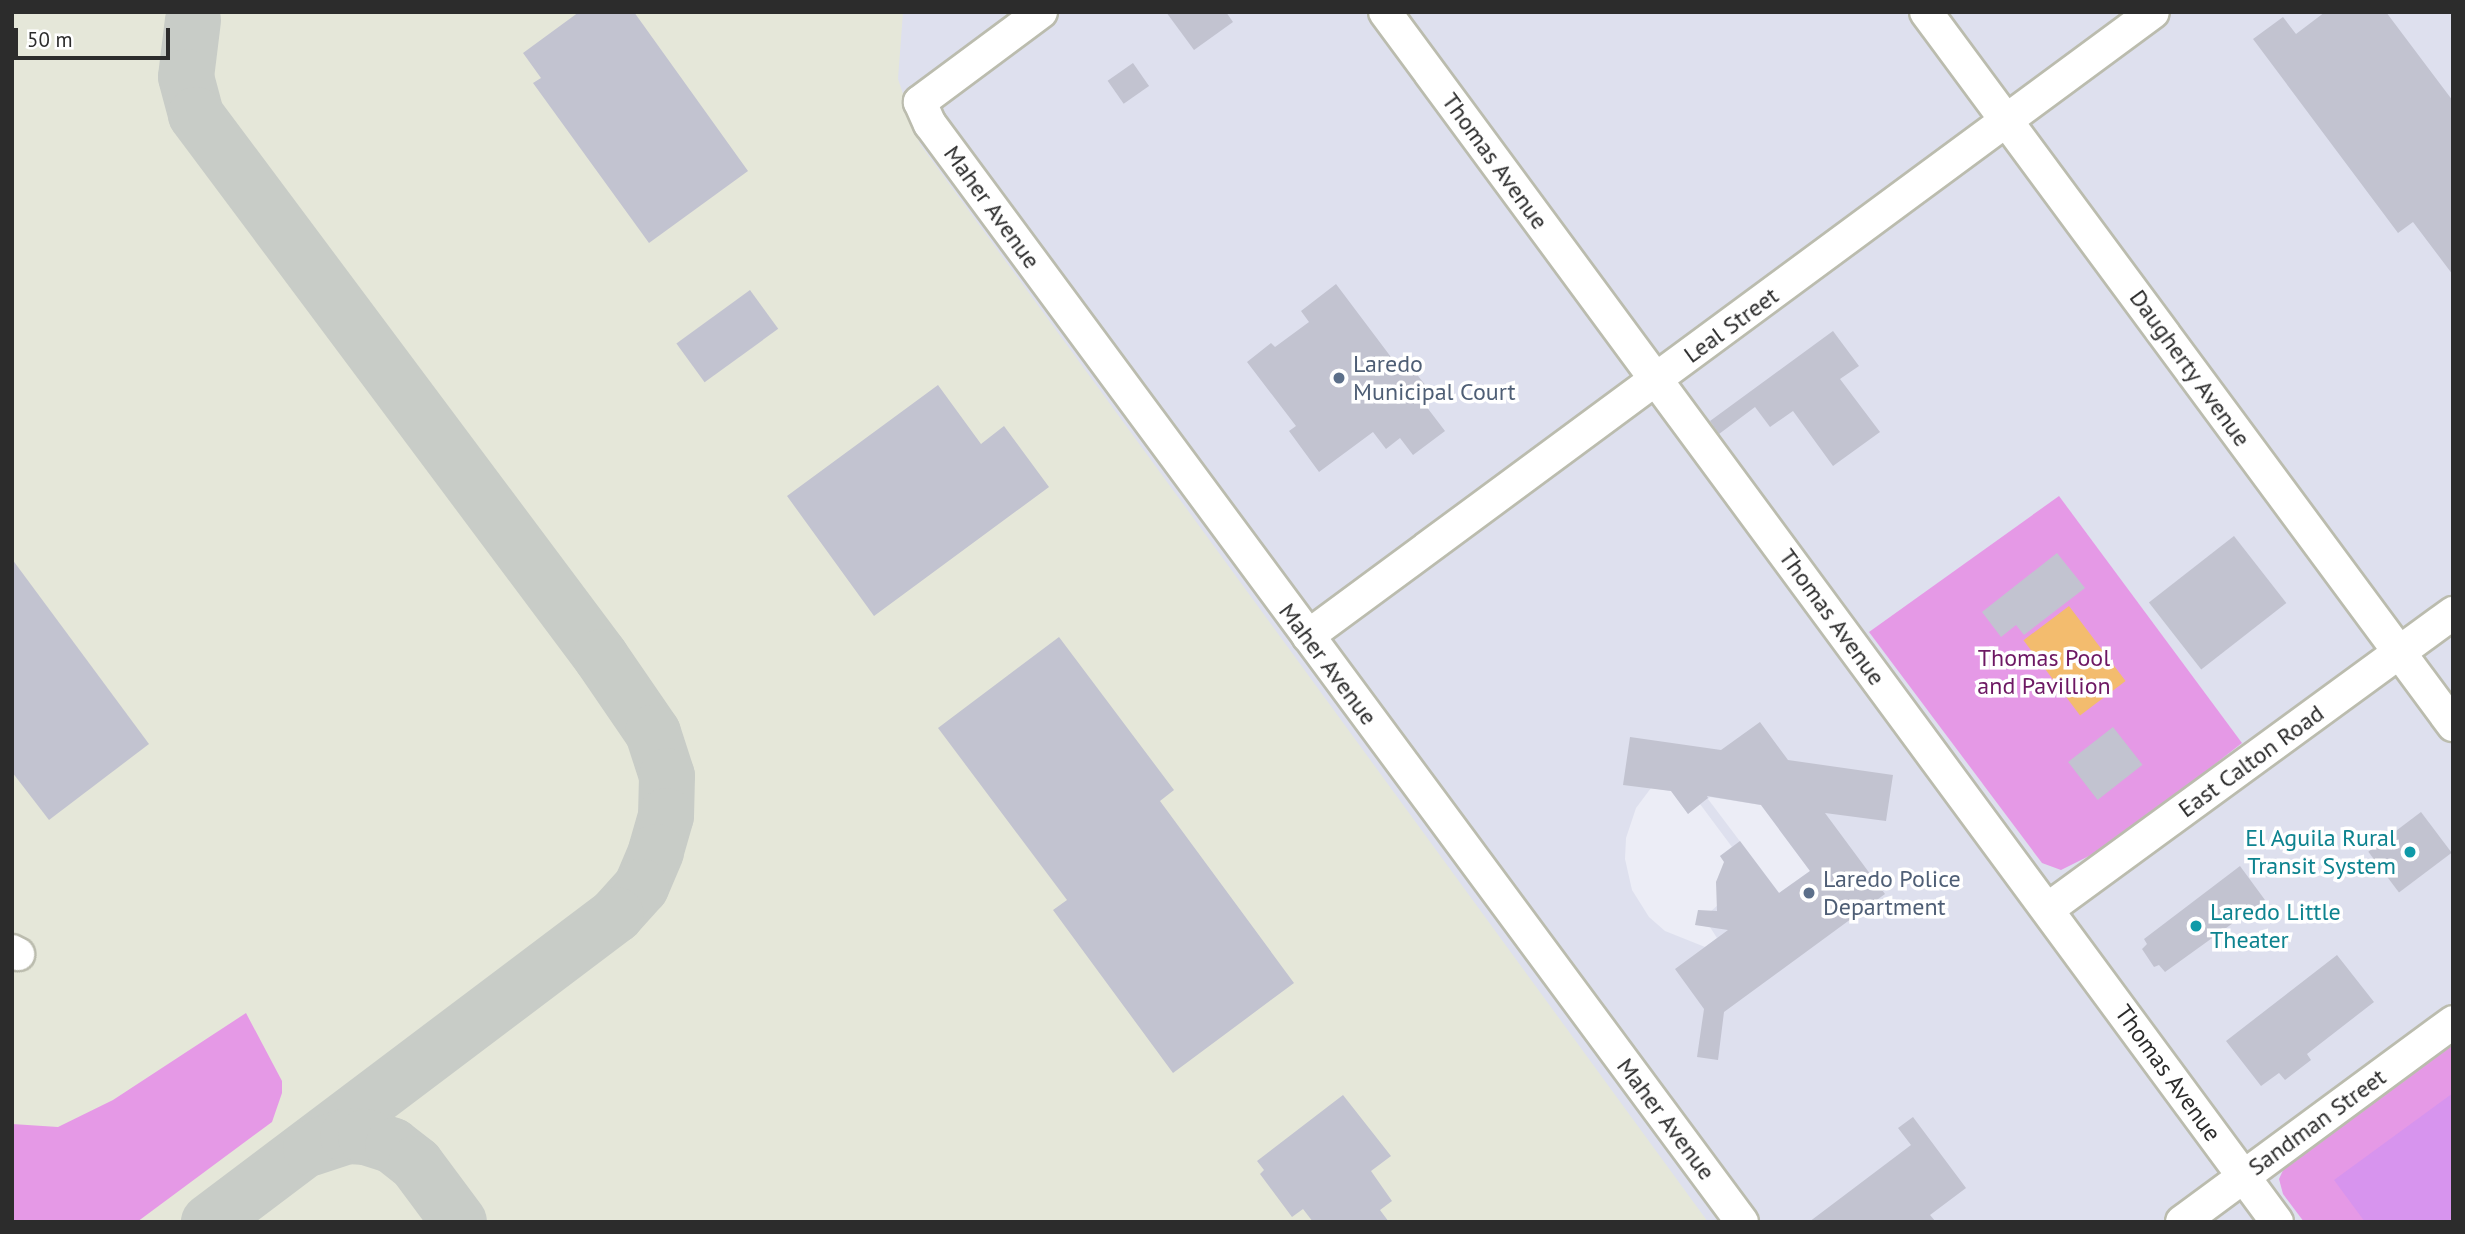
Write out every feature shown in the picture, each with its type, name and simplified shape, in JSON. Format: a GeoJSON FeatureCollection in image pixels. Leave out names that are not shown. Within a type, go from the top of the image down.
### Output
{"type":"FeatureCollection","features":[{"type":"Feature","properties":{"kind":"street","name":"Maher Avenue"},"geometry":{"type":"LineString","coordinates":[[1041,12],[920,102],[930,124],[1742,1222]]}},
{"type":"Feature","properties":{"kind":"street","name":"Thomas Avenue"},"geometry":{"type":"LineString","coordinates":[[1385,12],[2277,1222]]}},
{"type":"Feature","properties":{"kind":"street","name":"Daugherty Avenue"},"geometry":{"type":"LineString","coordinates":[[1926,12],[2453,725]]}},
{"type":"Feature","properties":{"kind":"street","name":"Leal Street"},"geometry":{"type":"LineString","coordinates":[[1308,636],[2153,12]]}},
{"type":"Feature","properties":{"kind":"street","name":"East Calton Road"},"geometry":{"type":"LineString","coordinates":[[2048,909],[2453,613]]}},
{"type":"Feature","properties":{"kind":"street","name":"Sandman Street"},"geometry":{"type":"LineString","coordinates":[[2182,1222],[2453,1022]]}},
{"type":"Feature","properties":{"kind":"shaded area"},"geometry":{"type":"Polygon","coordinates":[[[12,12],[903,12],[898,79],[920,144],[1708,1222],[12,1222],[12,12]]]}},
{"type":"Feature","properties":{"kind":"shaded area"},"geometry":{"type":"Polygon","coordinates":[[[2069,606],[2126,681],[2080,715],[2023,640],[2069,606]]]}},
{"type":"Feature","properties":{"kind":"shaded area"},"geometry":{"type":"Polygon","coordinates":[[[1651,788],[1671,791],[1688,814],[1700,804],[1732,847],[1720,856],[1726,864],[1716,882],[1720,903],[1696,925],[1710,927],[1717,938],[1705,947],[1665,931],[1649,917],[1632,890],[1625,859],[1626,838],[1636,808],[1651,788]]]}},
{"type":"Feature","properties":{"kind":"shaded area"},"geometry":{"type":"Polygon","coordinates":[[[1710,797],[1761,805],[1810,871],[1779,893],[1708,799],[1710,797]]]}},
{"type":"Feature","properties":{"kind":"shaded area"},"geometry":{"type":"Polygon","coordinates":[[[2453,1093],[2453,1222],[2365,1222],[2334,1180],[2453,1093]]]}},
{"type":"Feature","properties":{"kind":"green space","name":"Thomas Pool and Pavillion"},"geometry":{"type":"Polygon","coordinates":[[[2059,496],[2242,743],[2136,826],[2101,850],[2061,870],[2042,863],[1869,632],[2059,496]]]}},
{"type":"Feature","properties":{"kind":"green space"},"geometry":{"type":"Polygon","coordinates":[[[246,1013],[282,1081],[282,1093],[272,1122],[137,1222],[12,1222],[12,1124],[58,1127],[113,1100],[246,1013]]]}},
{"type":"Feature","properties":{"kind":"green space"},"geometry":{"type":"Polygon","coordinates":[[[2453,1042],[2453,1222],[2304,1222],[2283,1194],[2279,1179],[2285,1166],[2453,1042]]]}},
{"type":"Feature","properties":{"kind":"building"},"geometry":{"type":"Polygon","coordinates":[[[579,12],[634,12],[748,171],[649,243],[533,83],[541,78],[523,53],[579,12]]]}},
{"type":"Feature","properties":{"kind":"building"},"geometry":{"type":"Polygon","coordinates":[[[1166,12],[1226,12],[1233,22],[1194,50],[1166,12]]]}},
{"type":"Feature","properties":{"kind":"building"},"geometry":{"type":"Polygon","coordinates":[[[2325,12],[2386,12],[2453,101],[2453,275],[2413,222],[2398,233],[2253,39],[2283,17],[2296,34],[2325,12]]]}},
{"type":"Feature","properties":{"kind":"building"},"geometry":{"type":"Polygon","coordinates":[[[1133,63],[1149,86],[1124,104],[1108,81],[1133,63]]]}},
{"type":"Feature","properties":{"kind":"building","name":"Laredo Municipal Court"},"geometry":{"type":"Polygon","coordinates":[[[1336,284],[1400,369],[1408,363],[1426,386],[1416,393],[1445,431],[1413,455],[1400,438],[1386,449],[1373,432],[1319,472],[1289,431],[1296,426],[1247,362],[1271,343],[1275,347],[1309,322],[1301,311],[1336,284]]]}},
{"type":"Feature","properties":{"kind":"building"},"geometry":{"type":"Polygon","coordinates":[[[750,290],[778,329],[705,382],[676,343],[750,290]]]}},
{"type":"Feature","properties":{"kind":"building"},"geometry":{"type":"Polygon","coordinates":[[[1833,331],[1859,366],[1840,379],[1880,432],[1833,466],[1793,411],[1770,427],[1755,407],[1719,434],[1710,421],[1833,331]]]}},
{"type":"Feature","properties":{"kind":"building"},"geometry":{"type":"Polygon","coordinates":[[[938,385],[981,444],[1004,426],[1049,487],[874,616],[787,496],[938,385]]]}},
{"type":"Feature","properties":{"kind":"building"},"geometry":{"type":"Polygon","coordinates":[[[2234,536],[2286,603],[2201,669],[2149,602],[2234,536]]]}},
{"type":"Feature","properties":{"kind":"building"},"geometry":{"type":"Polygon","coordinates":[[[2057,553],[2085,588],[2024,635],[2016,625],[2001,637],[1982,612],[2057,553]]]}},
{"type":"Feature","properties":{"kind":"building"},"geometry":{"type":"Polygon","coordinates":[[[12,559],[149,744],[49,820],[12,772],[12,559]]]}},
{"type":"Feature","properties":{"kind":"building"},"geometry":{"type":"Polygon","coordinates":[[[1059,637],[1174,790],[1160,801],[1294,983],[1173,1073],[1053,910],[1067,900],[938,728],[1059,637]]]}},
{"type":"Feature","properties":{"kind":"building"},"geometry":{"type":"Polygon","coordinates":[[[1760,722],[1788,760],[1893,775],[1886,821],[1825,813],[1885,894],[1724,1012],[1718,1060],[1697,1057],[1704,1009],[1675,969],[1728,930],[1695,925],[1698,910],[1717,911],[1716,882],[1724,862],[1720,856],[1740,841],[1779,893],[1810,871],[1761,805],[1707,796],[1708,798],[1688,814],[1671,791],[1623,785],[1630,737],[1721,750],[1760,722]]]}},
{"type":"Feature","properties":{"kind":"building"},"geometry":{"type":"Polygon","coordinates":[[[2113,727],[2143,765],[2098,800],[2068,762],[2113,727]]]}},
{"type":"Feature","properties":{"kind":"building","name":"El Aguila Rural Transit System"},"geometry":{"type":"Polygon","coordinates":[[[2421,812],[2452,853],[2399,892],[2368,852],[2421,812]]]}},
{"type":"Feature","properties":{"kind":"building","name":"Laredo Little Theater"},"geometry":{"type":"Polygon","coordinates":[[[2240,866],[2265,900],[2165,972],[2159,965],[2154,967],[2142,949],[2147,944],[2144,939],[2240,866]]]}},
{"type":"Feature","properties":{"kind":"building"},"geometry":{"type":"Polygon","coordinates":[[[2337,955],[2374,1002],[2307,1054],[2311,1060],[2285,1080],[2279,1073],[2261,1086],[2226,1041],[2337,955]]]}},
{"type":"Feature","properties":{"kind":"building"},"geometry":{"type":"Polygon","coordinates":[[[1343,1095],[1391,1156],[1371,1171],[1392,1201],[1380,1210],[1389,1222],[1313,1222],[1303,1209],[1292,1217],[1260,1174],[1264,1170],[1257,1161],[1343,1095]]]}},
{"type":"Feature","properties":{"kind":"building"},"geometry":{"type":"Polygon","coordinates":[[[1913,1117],[1966,1188],[1930,1215],[1936,1222],[1809,1222],[1911,1145],[1898,1128],[1913,1117]]]}},
{"type":"Feature","properties":{"kind":"taxiway"},"geometry":{"type":"LineString","coordinates":[[193,20],[186,77],[196,115],[601,657],[653,733],[667,776],[666,816],[656,852],[641,887],[616,915],[209,1222]]}},
{"type":"Feature","properties":{"kind":"taxiway"},"geometry":{"type":"LineString","coordinates":[[311,1148],[348,1136],[366,1137],[393,1146],[416,1164],[459,1222]]}},
{"type":"Feature","properties":{"kind":"place","name":"Laredo Municipal Court"},"geometry":{"type":"Point","coordinates":[1339,378]}},
{"type":"Feature","properties":{"kind":"place","name":"El Aguila Rural Transit System"},"geometry":{"type":"Point","coordinates":[2410,852]}},
{"type":"Feature","properties":{"kind":"place","name":"Laredo Police Department"},"geometry":{"type":"Point","coordinates":[1809,893]}},
{"type":"Feature","properties":{"kind":"place","name":"Laredo Little Theater"},"geometry":{"type":"Point","coordinates":[2196,926]}}]}
